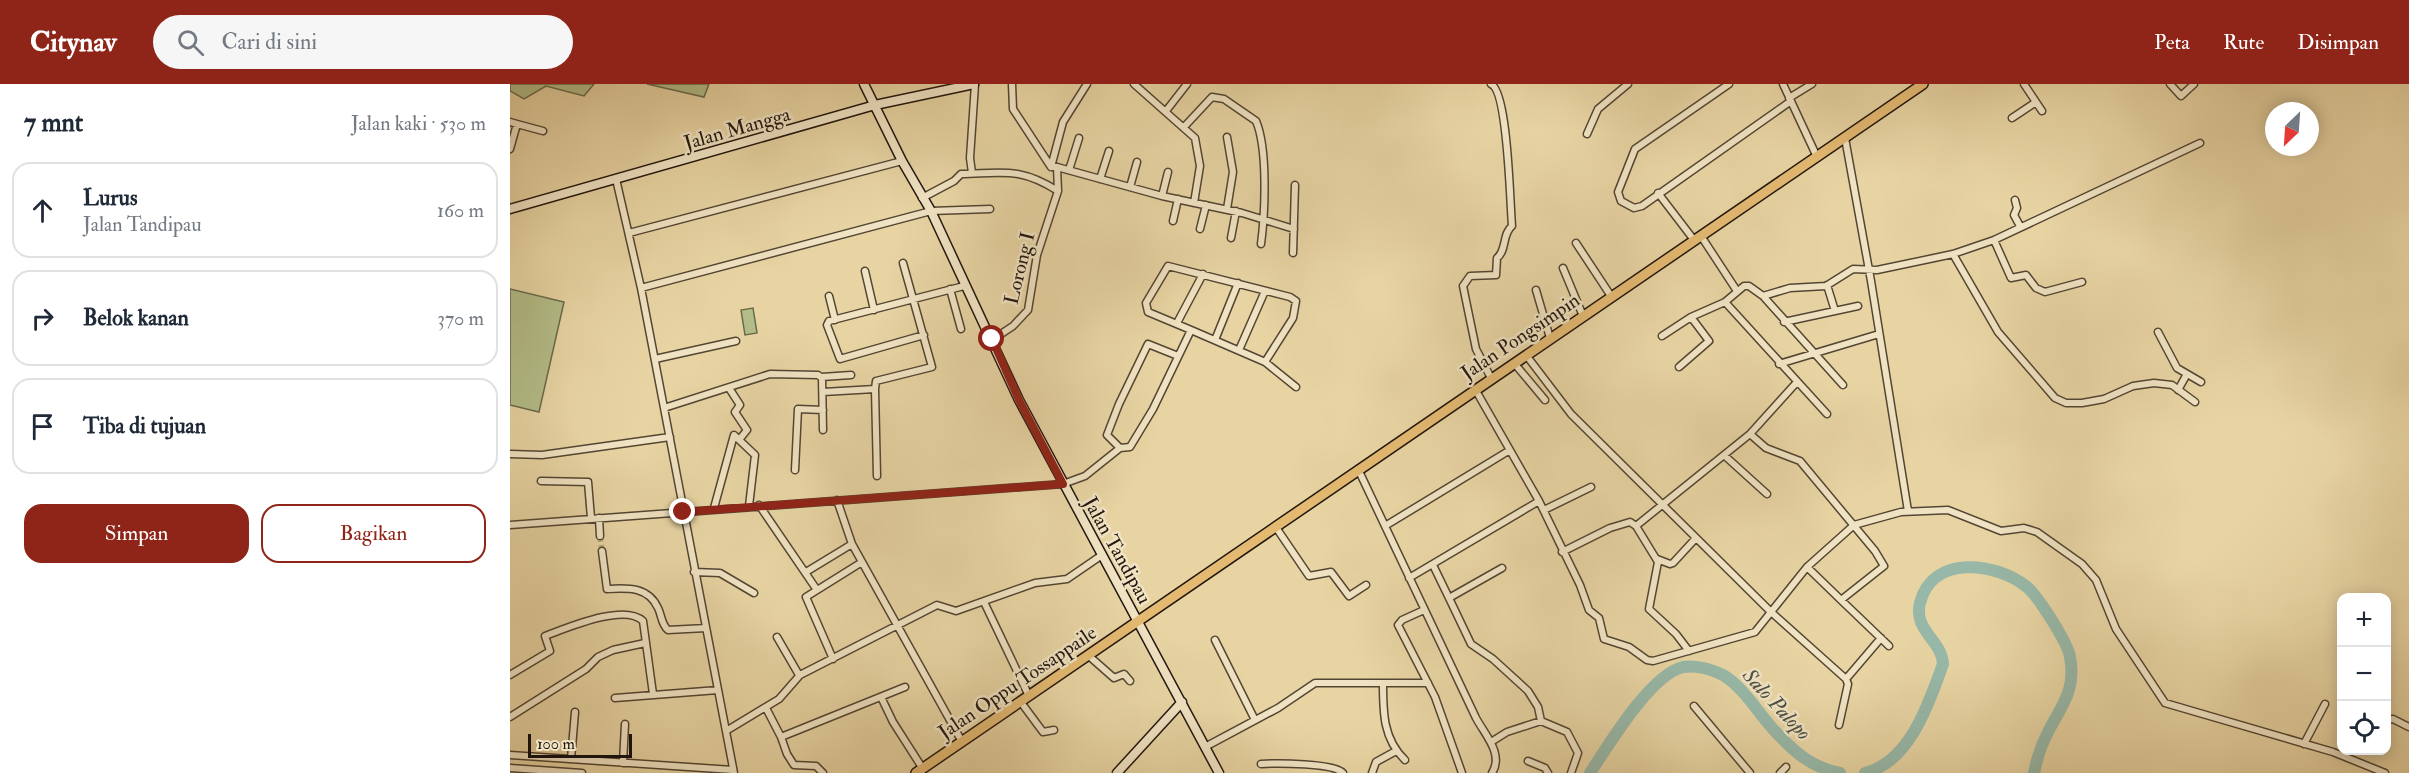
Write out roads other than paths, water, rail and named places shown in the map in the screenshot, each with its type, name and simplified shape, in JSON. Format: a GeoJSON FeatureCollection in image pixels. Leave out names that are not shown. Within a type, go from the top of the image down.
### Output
{"type":"FeatureCollection","features":[{"type":"Feature","properties":{"kind":"main road","name":"Jalan Pongsimpin"},"geometry":{"type":"LineString","coordinates":[[1138,620],[1923,84]]}},
{"type":"Feature","properties":{"kind":"main road","name":"Jalan Oppu Tossappaile"},"geometry":{"type":"LineString","coordinates":[[920,771],[961,740],[1089,656],[1138,620]]}},
{"type":"Feature","properties":{"kind":"street","name":"Jalan Tandipau"},"geometry":{"type":"LineString","coordinates":[[864,84],[902,161],[931,211],[1019,400],[1219,773]]}},
{"type":"Feature","properties":{"kind":"street","name":"Jalan Mangga"},"geometry":{"type":"LineString","coordinates":[[511,207],[875,105],[975,84]]}},
{"type":"Feature","properties":{"kind":"street"},"geometry":{"type":"LineString","coordinates":[[972,173],[969,158],[975,84]]}},
{"type":"Feature","properties":{"kind":"street"},"geometry":{"type":"LineString","coordinates":[[1012,84],[1013,109],[1054,167],[1162,196],[1236,211],[1294,229]]}},
{"type":"Feature","properties":{"kind":"street"},"geometry":{"type":"LineString","coordinates":[[1058,191],[1054,167],[1061,125],[1087,84]]}},
{"type":"Feature","properties":{"kind":"street"},"geometry":{"type":"LineString","coordinates":[[1134,84],[1195,138],[1200,166],[1194,203]]}},
{"type":"Feature","properties":{"kind":"street"},"geometry":{"type":"LineString","coordinates":[[1166,111],[1187,84]]}},
{"type":"Feature","properties":{"kind":"street"},"geometry":{"type":"LineString","coordinates":[[1491,84],[1498,90],[1503,121],[1512,226],[1507,230],[1502,255],[1497,258],[1496,274],[1470,276],[1463,286],[1476,349],[1491,378]]}},
{"type":"Feature","properties":{"kind":"street"},"geometry":{"type":"LineString","coordinates":[[1587,134],[1598,109],[1628,84]]}},
{"type":"Feature","properties":{"kind":"street"},"geometry":{"type":"LineString","coordinates":[[1729,84],[1632,152],[1618,192],[1619,199],[1636,208],[1812,84]]}},
{"type":"Feature","properties":{"kind":"street"},"geometry":{"type":"LineString","coordinates":[[1783,84],[1816,156]]}},
{"type":"Feature","properties":{"kind":"street"},"geometry":{"type":"LineString","coordinates":[[2024,84],[2042,111]]}},
{"type":"Feature","properties":{"kind":"street"},"geometry":{"type":"LineString","coordinates":[[2170,84],[2181,96],[2194,84]]}},
{"type":"Feature","properties":{"kind":"street"},"geometry":{"type":"LineString","coordinates":[[1184,127],[1212,97],[1224,99],[1253,117],[1258,126],[1263,165],[1264,220],[1261,244]]}},
{"type":"Feature","properties":{"kind":"street"},"geometry":{"type":"LineString","coordinates":[[2012,118],[2036,102]]}},
{"type":"Feature","properties":{"kind":"street"},"geometry":{"type":"LineString","coordinates":[[510,149],[514,140],[514,123],[543,130]]}},
{"type":"Feature","properties":{"kind":"street"},"geometry":{"type":"LineString","coordinates":[[1227,137],[1233,177],[1227,209]]}},
{"type":"Feature","properties":{"kind":"street"},"geometry":{"type":"LineString","coordinates":[[1069,170],[1079,138]]}},
{"type":"Feature","properties":{"kind":"street"},"geometry":{"type":"LineString","coordinates":[[1845,138],[1908,510]]}},
{"type":"Feature","properties":{"kind":"street"},"geometry":{"type":"LineString","coordinates":[[1763,296],[1797,286],[1827,285],[1848,271],[1869,271],[1953,254],[1994,240],[2200,143]]}},
{"type":"Feature","properties":{"kind":"street"},"geometry":{"type":"LineString","coordinates":[[1100,179],[1109,151]]}},
{"type":"Feature","properties":{"kind":"street"},"geometry":{"type":"LineString","coordinates":[[629,233],[902,161]]}},
{"type":"Feature","properties":{"kind":"street"},"geometry":{"type":"LineString","coordinates":[[1130,187],[1137,162]]}},
{"type":"Feature","properties":{"kind":"street"},"geometry":{"type":"LineString","coordinates":[[1162,196],[1168,172]]}},
{"type":"Feature","properties":{"kind":"street"},"geometry":{"type":"LineString","coordinates":[[922,198],[954,181],[960,174],[972,173],[1029,174],[1058,191]]}},
{"type":"Feature","properties":{"kind":"street"},"geometry":{"type":"LineString","coordinates":[[510,755],[733,771],[641,288],[616,179]]}},
{"type":"Feature","properties":{"kind":"street"},"geometry":{"type":"LineString","coordinates":[[1293,253],[1295,185]]}},
{"type":"Feature","properties":{"kind":"street","name":"Lorong I"},"geometry":{"type":"LineString","coordinates":[[992,339],[1013,326],[1028,310],[1037,255],[1058,191]]}},
{"type":"Feature","properties":{"kind":"street"},"geometry":{"type":"LineString","coordinates":[[1658,193],[1698,238],[1737,291]]}},
{"type":"Feature","properties":{"kind":"street"},"geometry":{"type":"LineString","coordinates":[[1173,220],[1178,199]]}},
{"type":"Feature","properties":{"kind":"street"},"geometry":{"type":"LineString","coordinates":[[2015,200],[2017,208],[2014,215],[2020,226]]}},
{"type":"Feature","properties":{"kind":"street"},"geometry":{"type":"LineString","coordinates":[[1200,229],[1206,205]]}},
{"type":"Feature","properties":{"kind":"street"},"geometry":{"type":"LineString","coordinates":[[641,288],[931,211],[966,207],[990,209]]}},
{"type":"Feature","properties":{"kind":"street"},"geometry":{"type":"LineString","coordinates":[[1231,238],[1236,211]]}},
{"type":"Feature","properties":{"kind":"street"},"geometry":{"type":"LineString","coordinates":[[1994,240],[2011,278],[2026,275],[2036,288],[2045,292],[2082,282]]}},
{"type":"Feature","properties":{"kind":"street"},"geometry":{"type":"LineString","coordinates":[[1576,243],[1611,296]]}},
{"type":"Feature","properties":{"kind":"street"},"geometry":{"type":"LineString","coordinates":[[1953,254],[1998,332],[2055,398],[2066,403],[2082,403],[2104,399],[2111,394],[2121,394],[2133,386],[2154,383],[2170,384],[2194,402]]}},
{"type":"Feature","properties":{"kind":"street"},"geometry":{"type":"LineString","coordinates":[[877,476],[876,381],[932,368],[915,299],[903,262]]}},
{"type":"Feature","properties":{"kind":"street"},"geometry":{"type":"LineString","coordinates":[[1265,362],[1293,318],[1296,301],[1239,283],[1168,266],[1146,303],[1148,312],[1265,362],[1296,387]]}},
{"type":"Feature","properties":{"kind":"street"},"geometry":{"type":"LineString","coordinates":[[1563,268],[1582,316]]}},
{"type":"Feature","properties":{"kind":"street"},"geometry":{"type":"LineString","coordinates":[[865,271],[874,310]]}},
{"type":"Feature","properties":{"kind":"street"},"geometry":{"type":"LineString","coordinates":[[1177,323],[1203,274]]}},
{"type":"Feature","properties":{"kind":"street"},"geometry":{"type":"LineString","coordinates":[[1215,340],[1239,283]]}},
{"type":"Feature","properties":{"kind":"street"},"geometry":{"type":"LineString","coordinates":[[1827,285],[1835,311]]}},
{"type":"Feature","properties":{"kind":"street"},"geometry":{"type":"LineString","coordinates":[[924,334],[840,359],[827,325],[828,322],[835,320],[964,286]]}},
{"type":"Feature","properties":{"kind":"street"},"geometry":{"type":"LineString","coordinates":[[1662,336],[1691,317],[1725,302],[1737,291],[1749,286],[1763,296],[1843,385]]}},
{"type":"Feature","properties":{"kind":"street"},"geometry":{"type":"LineString","coordinates":[[950,290],[961,329]]}},
{"type":"Feature","properties":{"kind":"street"},"geometry":{"type":"LineString","coordinates":[[1536,290],[1550,338]]}},
{"type":"Feature","properties":{"kind":"street"},"geometry":{"type":"LineString","coordinates":[[1239,350],[1265,291]]}},
{"type":"Feature","properties":{"kind":"street"},"geometry":{"type":"LineString","coordinates":[[829,296],[835,320]]}},
{"type":"Feature","properties":{"kind":"street"},"geometry":{"type":"LineString","coordinates":[[1725,302],[1779,364],[1827,414]]}},
{"type":"Feature","properties":{"kind":"street"},"geometry":{"type":"LineString","coordinates":[[1784,322],[1858,306]]}},
{"type":"Feature","properties":{"kind":"street"},"geometry":{"type":"LineString","coordinates":[[1679,367],[1709,342],[1691,317]]}},
{"type":"Feature","properties":{"kind":"street"},"geometry":{"type":"LineString","coordinates":[[510,525],[714,508],[1063,484],[1085,476],[1120,448],[1130,447],[1153,410],[1191,330]]}},
{"type":"Feature","properties":{"kind":"street"},"geometry":{"type":"LineString","coordinates":[[2158,332],[2177,368],[2201,382]]}},
{"type":"Feature","properties":{"kind":"street"},"geometry":{"type":"LineString","coordinates":[[1779,364],[1879,334]]}},
{"type":"Feature","properties":{"kind":"street"},"geometry":{"type":"LineString","coordinates":[[655,359],[735,341]]}},
{"type":"Feature","properties":{"kind":"street"},"geometry":{"type":"LineString","coordinates":[[1120,448],[1107,435],[1148,344],[1178,356]]}},
{"type":"Feature","properties":{"kind":"street"},"geometry":{"type":"LineString","coordinates":[[1527,355],[1571,414],[1771,612],[1846,679],[1848,684],[1839,724]]}},
{"type":"Feature","properties":{"kind":"street"},"geometry":{"type":"LineString","coordinates":[[1515,363],[1545,400]]}},
{"type":"Feature","properties":{"kind":"street"},"geometry":{"type":"LineString","coordinates":[[664,408],[775,374],[822,377],[851,375]]}},
{"type":"Feature","properties":{"kind":"street"},"geometry":{"type":"LineString","coordinates":[[2178,390],[2187,374]]}},
{"type":"Feature","properties":{"kind":"street"},"geometry":{"type":"LineString","coordinates":[[822,377],[823,430]]}},
{"type":"Feature","properties":{"kind":"street"},"geometry":{"type":"LineString","coordinates":[[1636,526],[1664,506],[1750,434],[1797,382]]}},
{"type":"Feature","properties":{"kind":"street"},"geometry":{"type":"LineString","coordinates":[[729,388],[740,405],[735,412],[747,430],[739,440]]}},
{"type":"Feature","properties":{"kind":"street"},"geometry":{"type":"LineString","coordinates":[[1475,388],[1544,510],[1562,552],[1580,585],[1589,610],[1599,618],[1605,640],[1632,648],[1650,661],[1752,634],[1807,567],[1854,525],[1908,510],[1956,511],[2001,531],[2024,528],[2048,537],[2091,573],[2116,629],[2165,703],[2344,756],[2385,773]]}},
{"type":"Feature","properties":{"kind":"street"},"geometry":{"type":"LineString","coordinates":[[823,392],[876,389]]}},
{"type":"Feature","properties":{"kind":"street"},"geometry":{"type":"LineString","coordinates":[[795,470],[798,409],[823,410]]}},
{"type":"Feature","properties":{"kind":"street"},"geometry":{"type":"LineString","coordinates":[[1750,434],[1766,448],[1800,461],[1854,525],[1884,566],[1841,600]]}},
{"type":"Feature","properties":{"kind":"street"},"geometry":{"type":"LineString","coordinates":[[714,508],[734,435],[753,451],[755,457],[749,506]]}},
{"type":"Feature","properties":{"kind":"street"},"geometry":{"type":"LineString","coordinates":[[510,454],[542,455],[670,437]]}},
{"type":"Feature","properties":{"kind":"street"},"geometry":{"type":"LineString","coordinates":[[1385,526],[1510,450]]}},
{"type":"Feature","properties":{"kind":"street"},"geometry":{"type":"LineString","coordinates":[[1725,456],[1767,494]]}},
{"type":"Feature","properties":{"kind":"street"},"geometry":{"type":"LineString","coordinates":[[1358,469],[1476,718],[1491,742],[1496,765],[1492,773]]}},
{"type":"Feature","properties":{"kind":"street"},"geometry":{"type":"LineString","coordinates":[[541,481],[588,482],[591,518]]}},
{"type":"Feature","properties":{"kind":"street"},"geometry":{"type":"LineString","coordinates":[[1544,510],[1591,487]]}},
{"type":"Feature","properties":{"kind":"street"},"geometry":{"type":"LineString","coordinates":[[837,500],[852,544],[961,740]]}},
{"type":"Feature","properties":{"kind":"street"},"geometry":{"type":"LineString","coordinates":[[1409,578],[1539,501]]}},
{"type":"Feature","properties":{"kind":"street"},"geometry":{"type":"LineString","coordinates":[[759,505],[817,590]]}},
{"type":"Feature","properties":{"kind":"street"},"geometry":{"type":"LineString","coordinates":[[599,518],[600,536]]}},
{"type":"Feature","properties":{"kind":"street"},"geometry":{"type":"LineString","coordinates":[[1562,552],[1615,526],[1631,522],[1657,559],[1670,564],[1674,563],[1696,538]]}},
{"type":"Feature","properties":{"kind":"street"},"geometry":{"type":"LineString","coordinates":[[1275,526],[1309,576],[1331,572],[1348,596],[1366,585]]}},
{"type":"Feature","properties":{"kind":"street"},"geometry":{"type":"LineString","coordinates":[[806,572],[852,544]]}},
{"type":"Feature","properties":{"kind":"street"},"geometry":{"type":"LineString","coordinates":[[602,551],[607,589],[628,588],[644,592],[658,608],[663,626],[668,630],[706,628]]}},
{"type":"Feature","properties":{"kind":"street"},"geometry":{"type":"LineString","coordinates":[[726,731],[782,697],[799,675],[898,627],[939,604],[956,611],[1035,583],[1067,579],[1102,555]]}},
{"type":"Feature","properties":{"kind":"street"},"geometry":{"type":"LineString","coordinates":[[1657,559],[1648,609],[1676,634],[1689,651]]}},
{"type":"Feature","properties":{"kind":"street"},"geometry":{"type":"LineString","coordinates":[[833,659],[806,598],[862,562]]}},
{"type":"Feature","properties":{"kind":"street"},"geometry":{"type":"LineString","coordinates":[[1433,565],[1471,644],[1497,662],[1528,691],[1538,707],[1541,721]]}},
{"type":"Feature","properties":{"kind":"street"},"geometry":{"type":"LineString","coordinates":[[1807,567],[1889,646]]}},
{"type":"Feature","properties":{"kind":"street"},"geometry":{"type":"LineString","coordinates":[[1449,598],[1502,568]]}},
{"type":"Feature","properties":{"kind":"street"},"geometry":{"type":"LineString","coordinates":[[694,572],[720,573],[754,593]]}},
{"type":"Feature","properties":{"kind":"street"},"geometry":{"type":"LineString","coordinates":[[984,602],[1024,698],[1042,732],[1054,730]]}},
{"type":"Feature","properties":{"kind":"street"},"geometry":{"type":"LineString","coordinates":[[1424,610],[1400,620],[1398,625],[1428,683],[1462,773]]}},
{"type":"Feature","properties":{"kind":"street"},"geometry":{"type":"LineString","coordinates":[[510,675],[550,651],[545,636],[598,618],[620,615],[639,618],[643,621],[653,694]]}},
{"type":"Feature","properties":{"kind":"street"},"geometry":{"type":"LineString","coordinates":[[777,637],[799,675]]}},
{"type":"Feature","properties":{"kind":"street"},"geometry":{"type":"LineString","coordinates":[[1846,679],[1881,638]]}},
{"type":"Feature","properties":{"kind":"street"},"geometry":{"type":"LineString","coordinates":[[1215,640],[1256,720]]}},
{"type":"Feature","properties":{"kind":"street"},"geometry":{"type":"LineString","coordinates":[[510,717],[586,669],[598,657],[616,649],[645,643]]}},
{"type":"Feature","properties":{"kind":"street"},"geometry":{"type":"LineString","coordinates":[[1089,656],[1114,678],[1124,674],[1131,681]]}},
{"type":"Feature","properties":{"kind":"street"},"geometry":{"type":"LineString","coordinates":[[1205,747],[1278,708],[1315,683],[1428,683]]}},
{"type":"Feature","properties":{"kind":"street"},"geometry":{"type":"LineString","coordinates":[[1383,683],[1383,721],[1396,752],[1405,760]]}},
{"type":"Feature","properties":{"kind":"street"},"geometry":{"type":"LineString","coordinates":[[781,737],[905,687]]}},
{"type":"Feature","properties":{"kind":"street"},"geometry":{"type":"LineString","coordinates":[[615,698],[718,690]]}},
{"type":"Feature","properties":{"kind":"street"},"geometry":{"type":"LineString","coordinates":[[880,697],[920,771]]}},
{"type":"Feature","properties":{"kind":"street"},"geometry":{"type":"LineString","coordinates":[[1117,773],[1182,702]]}},
{"type":"Feature","properties":{"kind":"street"},"geometry":{"type":"LineString","coordinates":[[2304,744],[2325,704]]}},
{"type":"Feature","properties":{"kind":"street"},"geometry":{"type":"LineString","coordinates":[[1694,706],[1750,773]]}},
{"type":"Feature","properties":{"kind":"street"},"geometry":{"type":"LineString","coordinates":[[766,708],[794,765],[816,766],[823,773]]}},
{"type":"Feature","properties":{"kind":"street"},"geometry":{"type":"LineString","coordinates":[[571,759],[575,712]]}},
{"type":"Feature","properties":{"kind":"street"},"geometry":{"type":"LineString","coordinates":[[2391,719],[2409,727]]}},
{"type":"Feature","properties":{"kind":"street"},"geometry":{"type":"LineString","coordinates":[[1491,742],[1507,732],[1541,721],[1550,723],[1569,735],[1578,753],[1571,773]]}},
{"type":"Feature","properties":{"kind":"street"},"geometry":{"type":"LineString","coordinates":[[623,763],[625,724]]}},
{"type":"Feature","properties":{"kind":"street"},"geometry":{"type":"LineString","coordinates":[[1372,773],[1376,762],[1396,752]]}},
{"type":"Feature","properties":{"kind":"street"},"geometry":{"type":"LineString","coordinates":[[1528,761],[1545,768],[1548,773]]}},
{"type":"Feature","properties":{"kind":"street"},"geometry":{"type":"LineString","coordinates":[[1261,764],[1296,762],[1309,766],[1335,768],[1343,773]]}},
{"type":"Feature","properties":{"kind":"street"},"geometry":{"type":"LineString","coordinates":[[1780,773],[1786,767]]}},
{"type":"Feature","properties":{"kind":"street"},"geometry":{"type":"LineString","coordinates":[[510,768],[582,773]]}},
{"type":"Feature","properties":{"kind":"waterway","name":"Salo Palopo"},"geometry":{"type":"LineString","coordinates":[[1865,773],[1881,767],[1894,757],[1906,744],[1924,713],[1943,664],[1938,648],[1920,621],[1920,603],[1927,587],[1937,576],[1966,567],[1999,572],[2027,587],[2052,620],[2068,650],[2071,668],[2070,687],[2044,740],[2034,773]]}},
{"type":"Feature","properties":{"kind":"waterway","name":"Salo Palopo"},"geometry":{"type":"LineString","coordinates":[[1590,773],[1644,697],[1657,683],[1683,667],[1709,669],[1723,675],[1743,693],[1795,751],[1820,767],[1840,773]]}},
{"type":"Feature","properties":{"kind":"tunnel"},"geometry":{"type":"LineString","coordinates":[[600,536],[602,551]]}}]}
